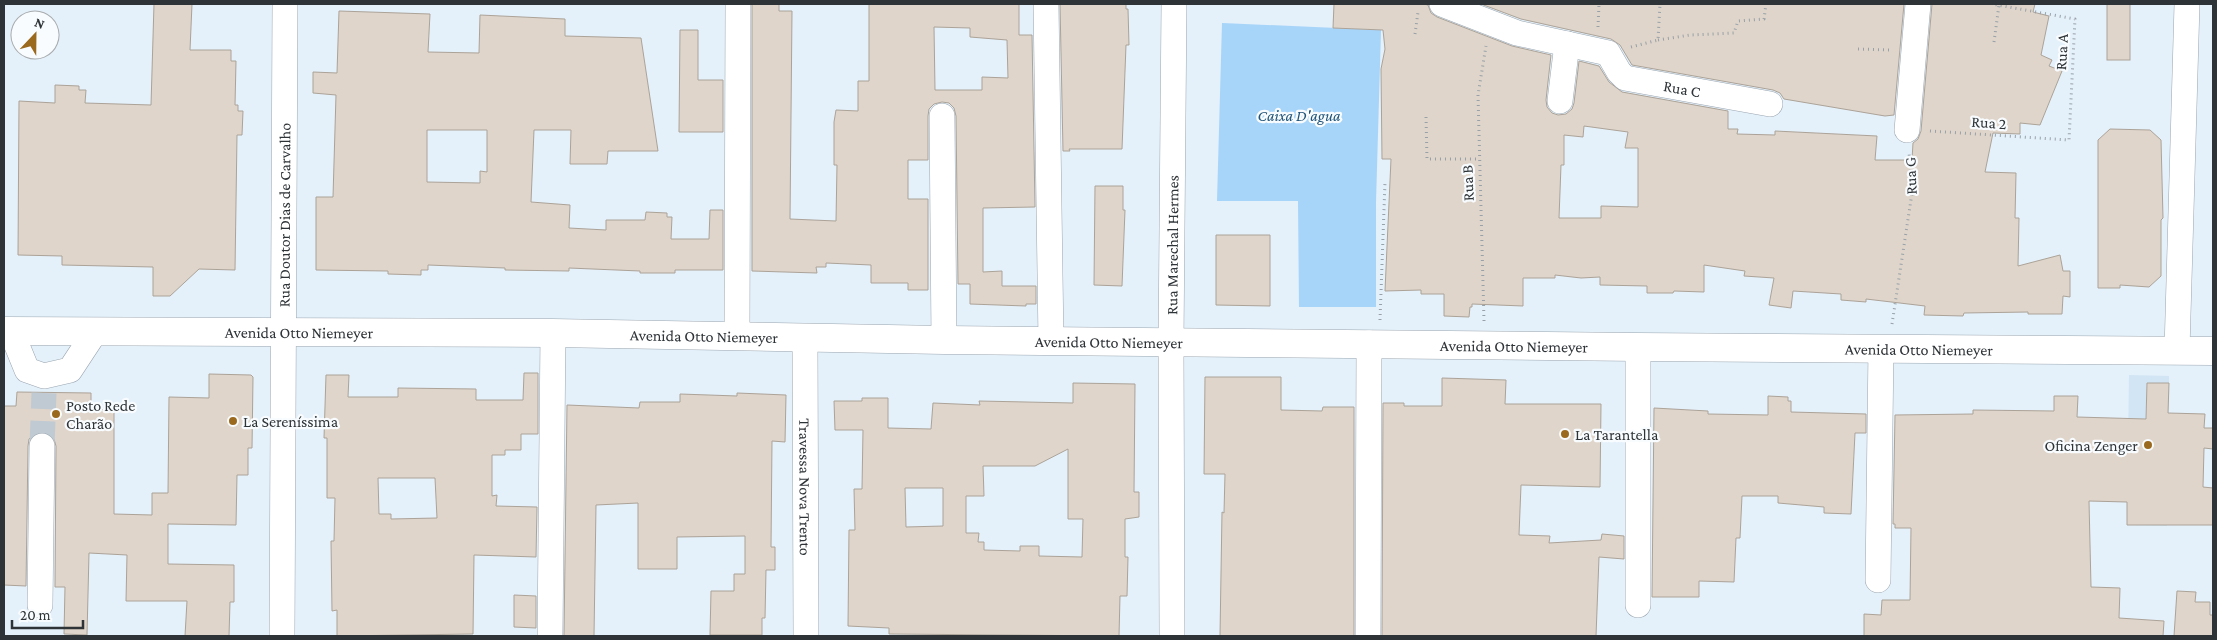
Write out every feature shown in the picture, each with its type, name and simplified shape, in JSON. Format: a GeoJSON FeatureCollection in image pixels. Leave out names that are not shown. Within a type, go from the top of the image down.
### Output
{"type":"FeatureCollection","features":[{"type":"Feature","properties":{"kind":"main road","name":"Avenida Otto Niemeyer"},"geometry":{"type":"LineString","coordinates":[[8,331],[553,333],[737,338],[1485,344],[1638,348],[2213,351]]}},
{"type":"Feature","properties":{"kind":"street","name":"Rua Doutor Dias de Carvalho"},"geometry":{"type":"LineString","coordinates":[[282,636],[285,4]]}},
{"type":"Feature","properties":{"kind":"street"},"geometry":{"type":"LineString","coordinates":[[737,338],[738,4]]}},
{"type":"Feature","properties":{"kind":"street"},"geometry":{"type":"LineString","coordinates":[[1046,4],[1051,341]]}},
{"type":"Feature","properties":{"kind":"street","name":"Rua Marechal Hermes"},"geometry":{"type":"LineString","coordinates":[[1172,636],[1171,342],[1174,4]]}},
{"type":"Feature","properties":{"kind":"street"},"geometry":{"type":"LineString","coordinates":[[1442,4],[1517,33],[1608,53]]}},
{"type":"Feature","properties":{"kind":"street"},"geometry":{"type":"LineString","coordinates":[[1907,130],[1918,4]]}},
{"type":"Feature","properties":{"kind":"street"},"geometry":{"type":"LineString","coordinates":[[2177,350],[2186,4]]}},
{"type":"Feature","properties":{"kind":"street"},"geometry":{"type":"LineString","coordinates":[[1560,101],[1567,44]]}},
{"type":"Feature","properties":{"kind":"street","name":"Rua C"},"geometry":{"type":"LineString","coordinates":[[1608,53],[1619,72],[1625,78],[1770,104]]}},
{"type":"Feature","properties":{"kind":"street"},"geometry":{"type":"LineString","coordinates":[[942,116],[944,340]]}},
{"type":"Feature","properties":{"kind":"street"},"geometry":{"type":"LineString","coordinates":[[8,331],[27,370],[44,384],[70,370],[95,332]]}},
{"type":"Feature","properties":{"kind":"street"},"geometry":{"type":"LineString","coordinates":[[550,636],[553,333]]}},
{"type":"Feature","properties":{"kind":"street","name":"Travessa Nova Trento"},"geometry":{"type":"LineString","coordinates":[[805,338],[806,636]]}},
{"type":"Feature","properties":{"kind":"street"},"geometry":{"type":"LineString","coordinates":[[1368,636],[1370,343]]}},
{"type":"Feature","properties":{"kind":"street"},"geometry":{"type":"LineString","coordinates":[[1638,348],[1638,604]]}},
{"type":"Feature","properties":{"kind":"street"},"geometry":{"type":"LineString","coordinates":[[1878,580],[1885,348]]}},
{"type":"Feature","properties":{"kind":"street"},"geometry":{"type":"LineString","coordinates":[[40,605],[42,446]]}},
{"type":"Feature","properties":{"kind":"path"},"geometry":{"type":"LineString","coordinates":[[1415,34],[1419,4]]}},
{"type":"Feature","properties":{"kind":"path"},"geometry":{"type":"LineString","coordinates":[[1658,40],[1660,4]]}},
{"type":"Feature","properties":{"kind":"path"},"geometry":{"type":"LineString","coordinates":[[1608,53],[1658,40],[1690,35],[1734,33],[1738,21],[1764,19],[1766,4]]}},
{"type":"Feature","properties":{"kind":"path","name":"Rua A"},"geometry":{"type":"LineString","coordinates":[[1992,4],[2075,20],[2069,140]]}},
{"type":"Feature","properties":{"kind":"path"},"geometry":{"type":"LineString","coordinates":[[1994,42],[1999,5]]}},
{"type":"Feature","properties":{"kind":"path","name":"Rua B"},"geometry":{"type":"LineString","coordinates":[[1485,344],[1478,95],[1490,23]]}},
{"type":"Feature","properties":{"kind":"path"},"geometry":{"type":"LineString","coordinates":[[1858,50],[1913,50]]}},
{"type":"Feature","properties":{"kind":"path"},"geometry":{"type":"LineString","coordinates":[[1426,116],[1427,158],[1479,159]]}},
{"type":"Feature","properties":{"kind":"path","name":"Rua 2"},"geometry":{"type":"LineString","coordinates":[[1907,130],[2069,140]]}},
{"type":"Feature","properties":{"kind":"path","name":"Rua G"},"geometry":{"type":"LineString","coordinates":[[1885,348],[1912,193],[1907,130]]}},
{"type":"Feature","properties":{"kind":"path"},"geometry":{"type":"LineString","coordinates":[[1382,292],[1385,182]]}},
{"type":"Feature","properties":{"kind":"shaded area","name":"Oficina Zenger"},"geometry":{"type":"Polygon","coordinates":[[[2129,375],[2169,376],[2167,526],[2127,525],[2129,375]]]}},
{"type":"Feature","properties":{"kind":"green space","name":"Caixa D'agua"},"geometry":{"type":"Polygon","coordinates":[[[1222,23],[1381,30],[1376,202],[1376,307],[1299,307],[1298,201],[1217,201],[1222,23]]]}},
{"type":"Feature","properties":{"kind":"building"},"geometry":{"type":"Polygon","coordinates":[[[154,4],[192,4],[190,50],[231,50],[231,61],[236,61],[235,105],[238,105],[238,111],[243,111],[242,135],[237,135],[235,270],[199,269],[170,296],[153,296],[153,267],[62,265],[62,256],[18,255],[19,101],[55,103],[55,85],[79,86],[79,90],[86,90],[85,103],[151,105],[154,4]]]}},
{"type":"Feature","properties":{"kind":"building"},"geometry":{"type":"Polygon","coordinates":[[[752,4],[779,4],[779,11],[792,11],[790,219],[836,221],[837,165],[834,165],[834,122],[836,110],[858,111],[858,81],[869,81],[869,4],[1019,4],[1019,35],[1032,35],[1035,207],[983,208],[983,272],[1002,271],[1002,286],[1036,286],[1036,304],[1026,304],[1026,306],[970,304],[970,284],[958,284],[956,116],[954,108],[949,103],[942,102],[934,104],[929,109],[928,160],[908,160],[908,199],[928,199],[928,290],[908,290],[908,283],[871,283],[871,265],[826,263],[826,267],[816,267],[817,273],[752,271],[752,4]],[[934,27],[935,90],[982,90],[982,77],[1008,78],[1007,40],[970,37],[970,28],[934,27]]]}},
{"type":"Feature","properties":{"kind":"building"},"geometry":{"type":"Polygon","coordinates":[[[1060,4],[1126,4],[1126,9],[1128,9],[1129,45],[1126,45],[1122,149],[1069,149],[1070,151],[1063,151],[1060,4]]]}},
{"type":"Feature","properties":{"kind":"building"},"geometry":{"type":"Polygon","coordinates":[[[1334,4],[1424,4],[1428,5],[1431,13],[1437,17],[1512,46],[1551,55],[1546,100],[1547,107],[1552,113],[1558,115],[1566,114],[1572,109],[1579,61],[1599,66],[1609,82],[1622,92],[1728,111],[1728,129],[1738,129],[1737,134],[1775,135],[1775,131],[1877,136],[1875,160],[1912,160],[1913,143],[1918,139],[1921,131],[1932,4],[2035,4],[2033,12],[2049,16],[2041,55],[2052,60],[2049,66],[2062,71],[2040,125],[2020,123],[2020,134],[1993,133],[1985,172],[2016,173],[2015,218],[2019,218],[2018,266],[2060,255],[2063,271],[2070,271],[2070,297],[2063,296],[2062,314],[2028,314],[2028,312],[1964,313],[1963,316],[1924,315],[1925,306],[1866,299],[1866,302],[1841,300],[1841,294],[1793,291],[1791,308],[1769,305],[1774,278],[1744,276],[1745,271],[1704,265],[1704,292],[1674,291],[1673,293],[1647,293],[1647,286],[1600,285],[1600,277],[1581,278],[1555,275],[1555,278],[1523,278],[1523,306],[1472,304],[1469,317],[1444,316],[1444,294],[1421,294],[1421,290],[1385,291],[1391,159],[1382,159],[1381,69],[1385,49],[1383,30],[1333,28],[1334,4]],[[1584,126],[1583,137],[1564,135],[1564,165],[1561,165],[1559,218],[1601,218],[1601,206],[1638,207],[1638,148],[1625,148],[1628,132],[1584,126]]]}},
{"type":"Feature","properties":{"kind":"building"},"geometry":{"type":"Polygon","coordinates":[[[1481,4],[1904,4],[1894,115],[1885,116],[1784,99],[1780,93],[1773,90],[1632,65],[1620,45],[1611,39],[1521,19],[1481,4]]]}},
{"type":"Feature","properties":{"kind":"building"},"geometry":{"type":"Polygon","coordinates":[[[2107,4],[2130,4],[2130,60],[2107,60],[2107,4]]]}},
{"type":"Feature","properties":{"kind":"building"},"geometry":{"type":"Polygon","coordinates":[[[339,11],[430,14],[428,52],[479,53],[480,15],[565,19],[565,36],[641,38],[658,151],[608,151],[607,164],[570,164],[571,130],[534,130],[531,202],[570,205],[569,228],[606,230],[606,220],[645,220],[646,212],[667,213],[667,217],[672,217],[671,239],[709,239],[710,210],[723,210],[723,270],[675,270],[675,273],[640,273],[640,271],[569,268],[569,271],[505,270],[505,268],[428,265],[428,270],[421,270],[421,275],[388,274],[388,271],[316,270],[316,197],[333,197],[336,95],[313,93],[313,72],[337,73],[339,11]],[[427,130],[427,182],[480,183],[480,171],[487,172],[487,130],[427,130]]]}},
{"type":"Feature","properties":{"kind":"building"},"geometry":{"type":"Polygon","coordinates":[[[680,30],[698,30],[698,80],[723,80],[723,132],[679,132],[680,30]]]}},
{"type":"Feature","properties":{"kind":"building"},"geometry":{"type":"Polygon","coordinates":[[[2110,129],[2150,130],[2161,140],[2163,218],[2161,220],[2161,276],[2149,287],[2120,285],[2120,288],[2098,288],[2098,140],[2110,129]]]}},
{"type":"Feature","properties":{"kind":"building"},"geometry":{"type":"Polygon","coordinates":[[[1095,186],[1123,186],[1123,210],[1125,210],[1122,286],[1094,285],[1095,186]]]}},
{"type":"Feature","properties":{"kind":"building"},"geometry":{"type":"Polygon","coordinates":[[[1216,235],[1270,235],[1270,306],[1216,305],[1216,235]]]}},
{"type":"Feature","properties":{"kind":"building"},"geometry":{"type":"Polygon","coordinates":[[[524,373],[538,373],[538,434],[521,434],[521,450],[505,450],[505,455],[492,455],[492,496],[497,495],[496,506],[537,507],[536,557],[474,555],[473,634],[337,636],[337,610],[332,611],[331,541],[334,541],[335,498],[327,498],[327,438],[324,438],[326,375],[349,375],[348,397],[398,397],[398,388],[476,389],[476,400],[523,400],[524,373]],[[378,478],[379,514],[391,514],[391,519],[437,518],[435,478],[378,478]]]}},
{"type":"Feature","properties":{"kind":"building"},"geometry":{"type":"Polygon","coordinates":[[[209,374],[251,375],[253,377],[252,448],[248,448],[248,475],[237,475],[236,525],[168,524],[168,564],[234,565],[234,602],[230,602],[229,636],[185,636],[187,601],[126,601],[127,555],[89,553],[87,635],[64,634],[65,587],[55,587],[56,446],[54,439],[49,433],[35,434],[29,439],[26,586],[4,585],[4,406],[16,406],[17,392],[91,393],[91,409],[114,410],[114,514],[152,515],[152,493],[168,493],[169,397],[209,398],[209,374]]]}},
{"type":"Feature","properties":{"kind":"building"},"geometry":{"type":"Polygon","coordinates":[[[1205,377],[1281,377],[1281,410],[1322,411],[1323,407],[1354,407],[1354,636],[1220,636],[1222,512],[1224,513],[1225,474],[1204,474],[1205,377]]]}},
{"type":"Feature","properties":{"kind":"building"},"geometry":{"type":"Polygon","coordinates":[[[1442,378],[1506,380],[1505,404],[1601,404],[1600,487],[1521,485],[1519,535],[1550,536],[1549,543],[1601,540],[1602,534],[1624,536],[1624,559],[1599,557],[1596,636],[1382,636],[1383,403],[1404,403],[1404,406],[1442,406],[1442,378]]]}},
{"type":"Feature","properties":{"kind":"building"},"geometry":{"type":"Polygon","coordinates":[[[1073,383],[1135,384],[1134,492],[1139,492],[1139,517],[1125,519],[1125,557],[1128,557],[1127,596],[1120,596],[1119,636],[889,634],[889,628],[848,626],[849,530],[855,530],[854,489],[862,489],[863,430],[835,430],[834,401],[862,401],[862,398],[888,398],[888,428],[931,429],[933,403],[980,405],[979,401],[1073,403],[1073,383]],[[1068,449],[1035,466],[983,466],[984,496],[966,496],[966,533],[979,533],[978,542],[984,542],[984,550],[1020,551],[1020,546],[1039,546],[1039,556],[1082,557],[1083,519],[1068,519],[1068,449]],[[905,488],[906,527],[943,526],[943,488],[905,488]]]}},
{"type":"Feature","properties":{"kind":"building"},"geometry":{"type":"Polygon","coordinates":[[[2147,383],[2169,383],[2168,413],[2205,414],[2204,428],[2213,428],[2213,449],[2204,448],[2203,487],[2213,488],[2213,525],[2127,525],[2127,502],[2089,501],[2091,587],[2120,588],[2119,618],[2164,621],[2163,636],[1864,636],[1864,614],[1881,615],[1882,600],[1910,600],[1911,528],[1895,528],[1895,524],[1893,524],[1895,415],[1973,414],[1973,410],[2054,411],[2054,396],[2078,396],[2077,417],[2146,419],[2147,383]]]}},
{"type":"Feature","properties":{"kind":"building"},"geometry":{"type":"Polygon","coordinates":[[[737,393],[786,395],[785,442],[772,441],[771,547],[775,547],[775,570],[766,570],[765,618],[762,618],[762,635],[710,635],[711,591],[734,591],[734,574],[745,574],[745,536],[677,537],[677,569],[638,569],[638,503],[596,505],[594,636],[564,636],[567,405],[639,408],[640,402],[680,402],[680,394],[737,396],[737,393]]]}},
{"type":"Feature","properties":{"kind":"building"},"geometry":{"type":"Polygon","coordinates":[[[1768,396],[1788,397],[1788,401],[1791,401],[1791,412],[1866,414],[1866,433],[1855,433],[1851,514],[1824,513],[1824,507],[1778,503],[1778,496],[1742,496],[1740,538],[1736,538],[1734,582],[1699,581],[1699,597],[1652,597],[1654,408],[1708,411],[1708,414],[1768,415],[1768,396]]]}},
{"type":"Feature","properties":{"kind":"building"},"geometry":{"type":"Polygon","coordinates":[[[2177,591],[2196,592],[2195,602],[2210,602],[2210,615],[2213,615],[2213,636],[2174,636],[2177,591]]]}},
{"type":"Feature","properties":{"kind":"building"},"geometry":{"type":"Polygon","coordinates":[[[514,595],[536,596],[536,628],[514,627],[514,595]]]}},
{"type":"Feature","properties":{"kind":"tunnel"},"geometry":{"type":"LineString","coordinates":[[42,446],[44,393]]}},
{"type":"Feature","properties":{"kind":"place","name":"Posto Rede Charão"},"geometry":{"type":"Point","coordinates":[56,414]}},
{"type":"Feature","properties":{"kind":"place","name":"La Sereníssima"},"geometry":{"type":"Point","coordinates":[233,421]}},
{"type":"Feature","properties":{"kind":"place","name":"La Tarantella"},"geometry":{"type":"Point","coordinates":[1565,434]}},
{"type":"Feature","properties":{"kind":"place","name":"Oficina Zenger"},"geometry":{"type":"Point","coordinates":[2148,445]}}]}
